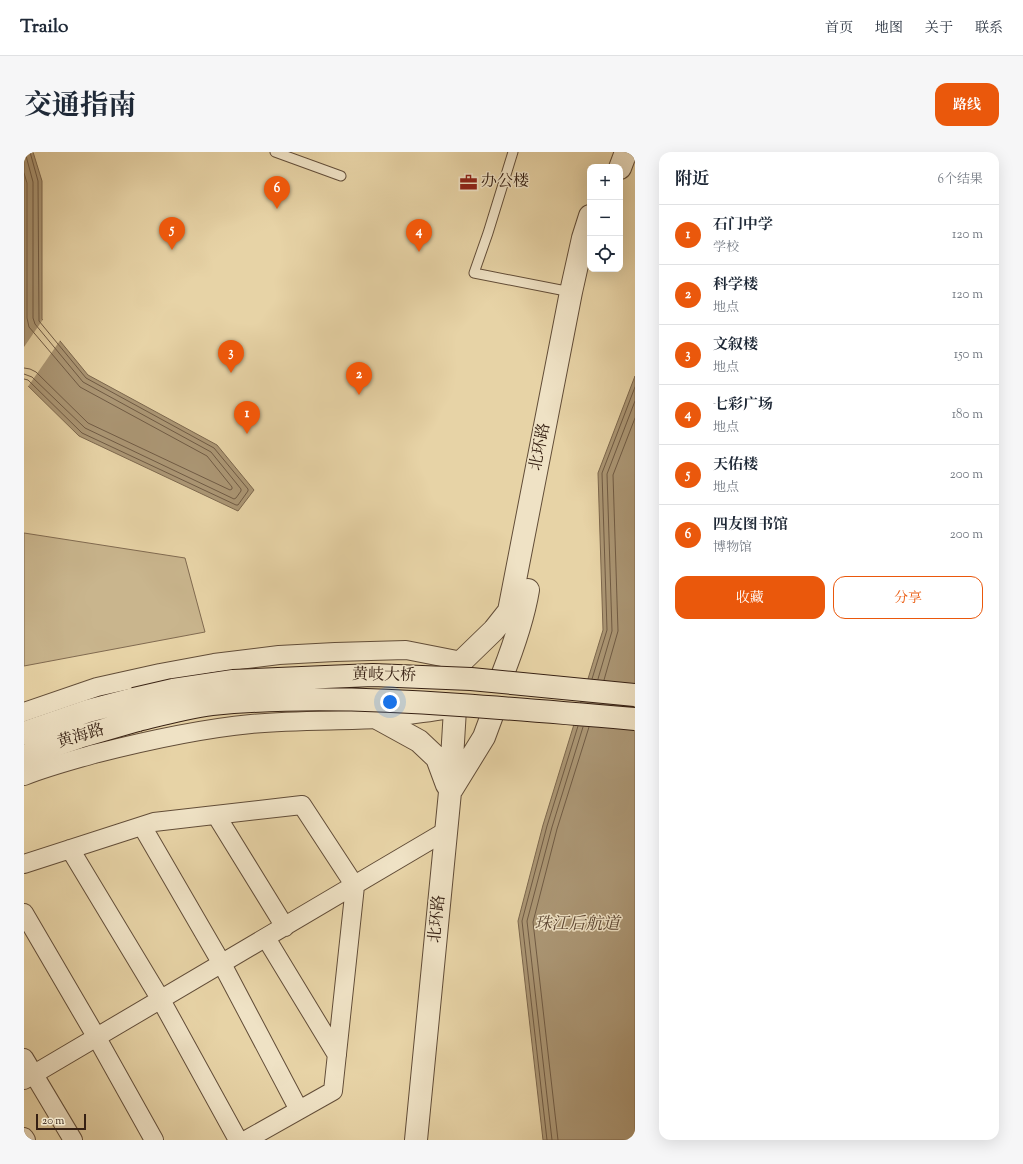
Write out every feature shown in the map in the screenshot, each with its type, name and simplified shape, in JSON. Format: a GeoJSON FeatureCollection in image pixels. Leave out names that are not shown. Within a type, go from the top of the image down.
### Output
{"type":"FeatureCollection","features":[{"type":"Feature","properties":{"kind":"street"},"geometry":{"type":"LineString","coordinates":[[607,164],[611,152]]}},
{"type":"Feature","properties":{"kind":"street"},"geometry":{"type":"LineString","coordinates":[[622,164],[626,152]]}},
{"type":"Feature","properties":{"kind":"street","name":"北环路"},"geometry":{"type":"LineString","coordinates":[[462,661],[494,630],[509,611],[571,292],[587,225]]}},
{"type":"Feature","properties":{"kind":"street","name":"北环路"},"geometry":{"type":"LineString","coordinates":[[502,676],[518,634],[524,612],[575,338],[590,272]]}},
{"type":"Feature","properties":{"kind":"street"},"geometry":{"type":"LineString","coordinates":[[24,712],[97,687],[160,672],[214,663],[279,655],[406,650],[462,661]]}},
{"type":"Feature","properties":{"kind":"street"},"geometry":{"type":"LineString","coordinates":[[476,658],[484,659],[495,665],[502,676],[504,685],[500,703],[494,710],[486,714],[470,716],[455,709],[449,701],[446,692],[446,683],[454,666],[462,661],[476,658]]}},
{"type":"Feature","properties":{"kind":"street","name":"黄岐大桥"},"geometry":{"type":"LineString","coordinates":[[134,698],[173,690],[233,681],[373,675],[471,680],[635,695]]}},
{"type":"Feature","properties":{"kind":"street","name":"黄海路"},"geometry":{"type":"LineString","coordinates":[[24,733],[88,711],[134,698]]}},
{"type":"Feature","properties":{"kind":"street","name":"黄岐大桥"},"geometry":{"type":"LineString","coordinates":[[138,720],[211,704],[319,699],[378,700],[558,712],[635,719]]}},
{"type":"Feature","properties":{"kind":"street"},"geometry":{"type":"LineString","coordinates":[[24,776],[59,764],[113,749],[198,732],[251,724],[312,720],[379,719],[455,709]]}},
{"type":"Feature","properties":{"kind":"street"},"geometry":{"type":"LineString","coordinates":[[450,792],[455,709]]}},
{"type":"Feature","properties":{"kind":"street","name":"北环路"},"geometry":{"type":"LineString","coordinates":[[416,1140],[450,792],[484,737],[494,710]]}},
{"type":"Feature","properties":{"kind":"street"},"geometry":{"type":"LineString","coordinates":[[379,719],[419,741],[437,758],[450,792]]}},
{"type":"Feature","properties":{"kind":"street","name":"黄海路"},"geometry":{"type":"LineString","coordinates":[[24,756],[79,737],[138,720]]}},
{"type":"Feature","properties":{"kind":"street"},"geometry":{"type":"LineString","coordinates":[[24,864],[154,822],[302,805],[355,886],[333,1091],[246,1140]]}},
{"type":"Feature","properties":{"kind":"street"},"geometry":{"type":"LineString","coordinates":[[216,815],[285,927]]}},
{"type":"Feature","properties":{"kind":"street"},"geometry":{"type":"LineString","coordinates":[[142,826],[222,964],[299,1110]]}},
{"type":"Feature","properties":{"kind":"street"},"geometry":{"type":"LineString","coordinates":[[29,1077],[446,831]]}},
{"type":"Feature","properties":{"kind":"street"},"geometry":{"type":"LineString","coordinates":[[70,849],[161,1000],[238,1140]]}},
{"type":"Feature","properties":{"kind":"street"},"geometry":{"type":"LineString","coordinates":[[24,913],[97,1038],[154,1140]]}},
{"type":"Feature","properties":{"kind":"street"},"geometry":{"type":"LineString","coordinates":[[266,938],[337,1055]]}},
{"type":"Feature","properties":{"kind":"street"},"geometry":{"type":"LineString","coordinates":[[24,1058],[29,1077],[73,1140]]}},
{"type":"Feature","properties":{"kind":"lane"},"geometry":{"type":"LineString","coordinates":[[275,152],[340,176]]}},
{"type":"Feature","properties":{"kind":"lane"},"geometry":{"type":"LineString","coordinates":[[513,152],[474,273],[571,292]]}},
{"type":"Feature","properties":{"kind":"shaded area"},"geometry":{"type":"Polygon","coordinates":[[[24,533],[185,558],[205,632],[24,666],[24,533]]]}},
{"type":"Feature","properties":{"kind":"water"},"geometry":{"type":"Polygon","coordinates":[[[24,152],[33,152],[42,181],[42,319],[88,375],[217,445],[254,490],[238,511],[79,436],[24,382],[24,152]]]}},
{"type":"Feature","properties":{"kind":"water","name":"珠江后航道"},"geometry":{"type":"Polygon","coordinates":[[[635,376],[635,1140],[543,1140],[518,921],[543,825],[603,630],[598,473],[635,376]]]}},
{"type":"Feature","properties":{"kind":"pier"},"geometry":{"type":"Polygon","coordinates":[[[44,318],[61,339],[27,388],[24,384],[24,347],[44,318]]]}},
{"type":"Feature","properties":{"kind":"place","name":"办公楼"},"geometry":{"type":"Point","coordinates":[468,182]}},
{"type":"Feature","properties":{"kind":"place","name":"四友图书馆"},"geometry":{"type":"Point","coordinates":[277,209]}},
{"type":"Feature","properties":{"kind":"place","name":"天佑楼"},"geometry":{"type":"Point","coordinates":[172,250]}},
{"type":"Feature","properties":{"kind":"place","name":"七彩广场"},"geometry":{"type":"Point","coordinates":[419,252]}},
{"type":"Feature","properties":{"kind":"place","name":"文叙楼"},"geometry":{"type":"Point","coordinates":[231,373]}},
{"type":"Feature","properties":{"kind":"place","name":"科学楼"},"geometry":{"type":"Point","coordinates":[359,395]}},
{"type":"Feature","properties":{"kind":"place","name":"石门中学"},"geometry":{"type":"Point","coordinates":[247,434]}}]}
